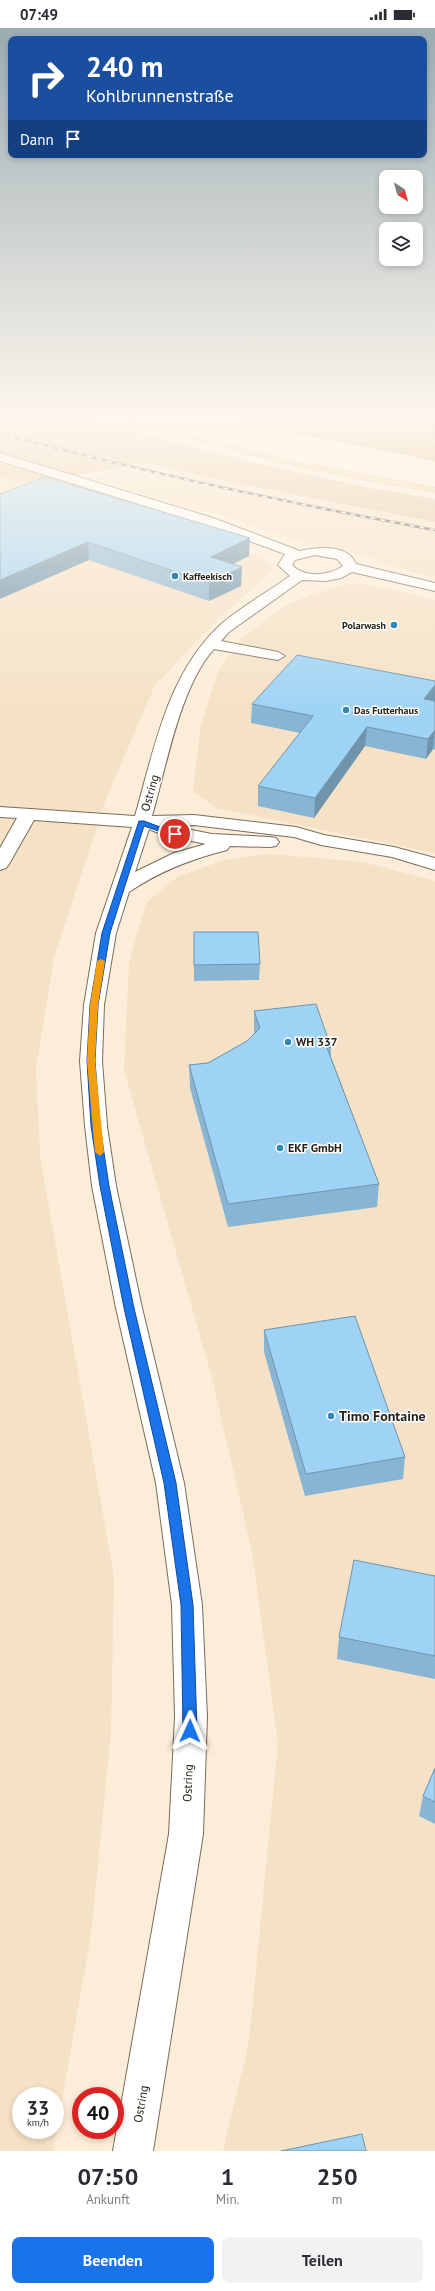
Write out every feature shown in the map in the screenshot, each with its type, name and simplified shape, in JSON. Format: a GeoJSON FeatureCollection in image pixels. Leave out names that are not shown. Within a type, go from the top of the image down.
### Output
{"type":"FeatureCollection","features":[{"type":"Feature","properties":{"kind":"street"},"geometry":{"type":"LineString","coordinates":[[188,516],[253,537],[296,554]]}},
{"type":"Feature","properties":{"kind":"street"},"geometry":{"type":"LineString","coordinates":[[350,567],[347,560],[335,554],[315,551],[296,554],[286,560],[285,565],[293,572],[301,575],[331,576],[340,574],[350,567],[435,587]]}},
{"type":"Feature","properties":{"kind":"street","name":"Ostring"},"geometry":{"type":"LineString","coordinates":[[133,2151],[186,1834],[191,1717],[187,1605],[170,1483],[128,1300],[104,1186],[96,1126],[91,1061],[94,1005],[106,933],[142,822],[174,710],[184,685],[201,654],[224,629],[301,575]]}},
{"type":"Feature","properties":{"kind":"street"},"geometry":{"type":"LineString","coordinates":[[210,644],[278,656]]}},
{"type":"Feature","properties":{"kind":"street"},"geometry":{"type":"LineString","coordinates":[[0,812],[142,822],[194,820],[215,822],[296,832],[321,840],[394,852],[435,864]]}},
{"type":"Feature","properties":{"kind":"street"},"geometry":{"type":"LineString","coordinates":[[0,864],[28,815]]}},
{"type":"Feature","properties":{"kind":"street"},"geometry":{"type":"LineString","coordinates":[[142,822],[175,834],[293,843],[321,840]]}},
{"type":"Feature","properties":{"kind":"street"},"geometry":{"type":"LineString","coordinates":[[120,889],[152,868],[177,857],[211,848],[252,841]]}},
{"type":"Feature","properties":{"kind":"shaded area"},"geometry":{"type":"Polygon","coordinates":[[[0,516],[130,516],[266,558],[274,570],[219,618],[155,685],[106,799],[54,957],[36,1069],[40,1156],[114,1577],[111,1732],[91,1935],[64,2088],[64,2087],[12,2087],[12,2139],[55,2139],[53,2151],[0,2151],[0,516]]]}},
{"type":"Feature","properties":{"kind":"shaded area"},"geometry":{"type":"Polygon","coordinates":[[[226,516],[405,516],[435,522],[435,578],[388,566],[369,557],[349,551],[317,548],[226,516]]]}},
{"type":"Feature","properties":{"kind":"shaded area"},"geometry":{"type":"Polygon","coordinates":[[[405,516],[435,516],[435,522],[405,516]]]}},
{"type":"Feature","properties":{"kind":"shaded area"},"geometry":{"type":"Polygon","coordinates":[[[356,583],[387,588],[435,600],[435,853],[216,808],[193,791],[201,726],[218,671],[242,638],[284,606],[327,588],[356,583]]]}},
{"type":"Feature","properties":{"kind":"shaded area"},"geometry":{"type":"Polygon","coordinates":[[[269,854],[363,862],[435,881],[435,2151],[223,2151],[249,2041],[278,1743],[252,1552],[212,1378],[124,1070],[129,963],[146,903],[177,877],[224,860],[269,854]]]}},
{"type":"Feature","properties":{"kind":"building"},"geometry":{"type":"Polygon","coordinates":[[[0,516],[176,516],[250,538],[211,557],[242,567],[209,583],[88,542],[0,580],[0,516]]]}},
{"type":"Feature","properties":{"kind":"building"},"geometry":{"type":"Polygon","coordinates":[[[297,655],[435,681],[435,685],[424,699],[435,701],[435,730],[428,739],[367,727],[315,798],[258,786],[313,716],[252,704],[297,655]]]}},
{"type":"Feature","properties":{"kind":"building"},"geometry":{"type":"Polygon","coordinates":[[[194,932],[258,932],[260,964],[194,965],[194,932]]]}},
{"type":"Feature","properties":{"kind":"building","name":"EKF GmbH"},"geometry":{"type":"Polygon","coordinates":[[[316,1004],[331,1047],[327,1048],[379,1184],[228,1204],[189,1065],[208,1063],[247,1041],[260,1028],[254,1011],[316,1004]]]}},
{"type":"Feature","properties":{"kind":"building","name":"Timo Fontaine"},"geometry":{"type":"Polygon","coordinates":[[[355,1316],[405,1457],[306,1474],[264,1330],[355,1316]]]}},
{"type":"Feature","properties":{"kind":"building"},"geometry":{"type":"Polygon","coordinates":[[[354,1560],[435,1576],[435,1656],[339,1637],[354,1560]]]}},
{"type":"Feature","properties":{"kind":"building"},"geometry":{"type":"Polygon","coordinates":[[[435,1768],[435,1802],[423,1796],[435,1768]]]}},
{"type":"Feature","properties":{"kind":"building"},"geometry":{"type":"Polygon","coordinates":[[[362,2134],[366,2151],[281,2151],[362,2134]]]}},
{"type":"Feature","properties":{"kind":"railway"},"geometry":{"type":"LineString","coordinates":[[363,516],[435,530]]}},
{"type":"Feature","properties":{"kind":"slow traffic"},"geometry":{"type":"LineString","coordinates":[[100,1152],[96,1126],[91,1061],[94,1005],[101,961]]}},
{"type":"Feature","properties":{"kind":"place","name":"Kaffeekisch"},"geometry":{"type":"Point","coordinates":[175,576]}},
{"type":"Feature","properties":{"kind":"place","name":"Polarwash"},"geometry":{"type":"Point","coordinates":[394,625]}},
{"type":"Feature","properties":{"kind":"place","name":"Das Futterhaus"},"geometry":{"type":"Point","coordinates":[346,710]}},
{"type":"Feature","properties":{"kind":"place","name":"WH 337"},"geometry":{"type":"Point","coordinates":[288,1042]}},
{"type":"Feature","properties":{"kind":"place","name":"EKF GmbH"},"geometry":{"type":"Point","coordinates":[280,1148]}},
{"type":"Feature","properties":{"kind":"place","name":"Timo Fontaine"},"geometry":{"type":"Point","coordinates":[331,1416]}},
{"type":"Feature","properties":{"kind":"route"},"geometry":{"type":"LineString","coordinates":[[175,834],[142,822],[106,933],[94,1005],[91,1061],[96,1126],[104,1186],[129,1308],[170,1483],[187,1605],[191,1717],[190,1731]]}}]}
